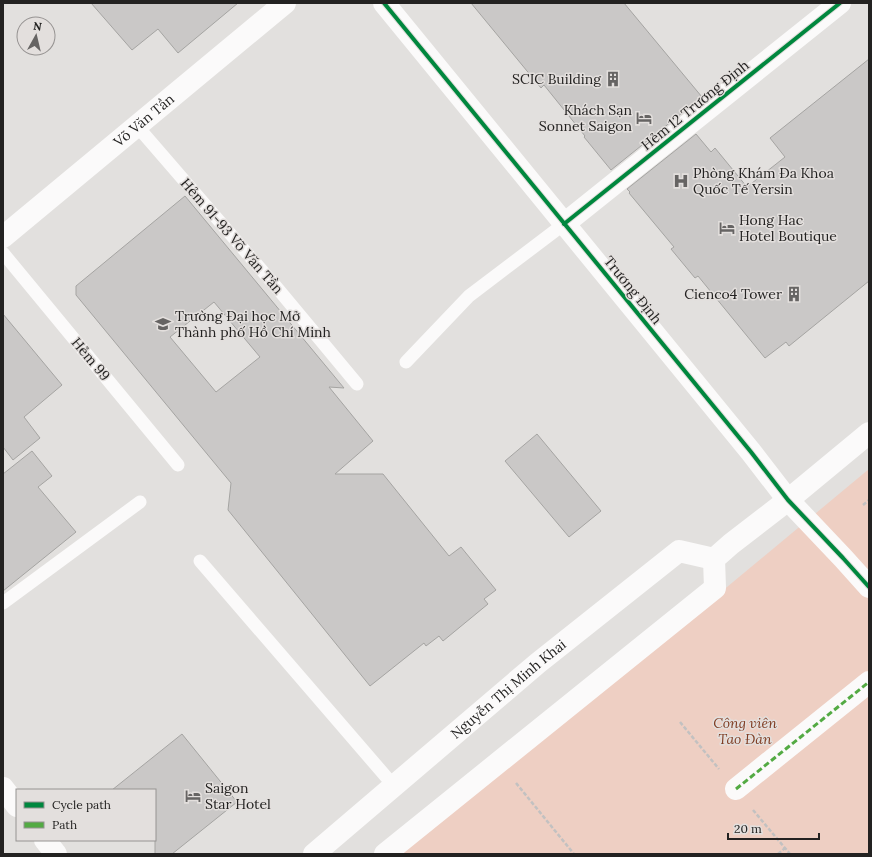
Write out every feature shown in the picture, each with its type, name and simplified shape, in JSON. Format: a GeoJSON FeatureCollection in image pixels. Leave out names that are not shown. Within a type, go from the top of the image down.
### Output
{"type":"FeatureCollection","features":[{"type":"Feature","properties":{"kind":"main road","name":"Võ Văn Tần"},"geometry":{"type":"LineString","coordinates":[[3,237],[285,3]]}},
{"type":"Feature","properties":{"kind":"main road","name":"Trương Định"},"geometry":{"type":"LineString","coordinates":[[384,3],[751,452],[788,500],[869,587]]}},
{"type":"Feature","properties":{"kind":"main road","name":"Hẻm 12 Trương Ðịnh"},"geometry":{"type":"LineString","coordinates":[[564,224],[840,3]]}},
{"type":"Feature","properties":{"kind":"main road"},"geometry":{"type":"LineString","coordinates":[[385,854],[715,588],[714,559],[869,433]]}},
{"type":"Feature","properties":{"kind":"main road","name":"Nguyễn Thị Minh Khai"},"geometry":{"type":"LineString","coordinates":[[314,854],[538,663],[679,551],[714,559]]}},
{"type":"Feature","properties":{"kind":"main road"},"geometry":{"type":"LineString","coordinates":[[736,789],[869,682]]}},
{"type":"Feature","properties":{"kind":"main road"},"geometry":{"type":"LineString","coordinates":[[3,788],[16,805]]}},
{"type":"Feature","properties":{"kind":"main road"},"geometry":{"type":"LineString","coordinates":[[46,841],[56,854]]}},
{"type":"Feature","properties":{"kind":"lane","name":"Hẻm 91-93 Võ Văn Tần"},"geometry":{"type":"LineString","coordinates":[[137,126],[278,289],[356,384]]}},
{"type":"Feature","properties":{"kind":"lane"},"geometry":{"type":"LineString","coordinates":[[406,362],[469,296],[564,224]]}},
{"type":"Feature","properties":{"kind":"lane","name":"Hẻm 99"},"geometry":{"type":"LineString","coordinates":[[3,253],[178,464]]}},
{"type":"Feature","properties":{"kind":"lane"},"geometry":{"type":"LineString","coordinates":[[3,603],[140,502]]}},
{"type":"Feature","properties":{"kind":"lane"},"geometry":{"type":"LineString","coordinates":[[200,561],[394,786]]}},
{"type":"Feature","properties":{"kind":"path"},"geometry":{"type":"LineString","coordinates":[[863,505],[869,500]]}},
{"type":"Feature","properties":{"kind":"path"},"geometry":{"type":"LineString","coordinates":[[516,783],[574,854]]}},
{"type":"Feature","properties":{"kind":"path"},"geometry":{"type":"LineString","coordinates":[[778,854],[785,848]]}},
{"type":"Feature","properties":{"kind":"green space","name":"Công viên Tao Đàn"},"geometry":{"type":"Polygon","coordinates":[[[869,469],[869,854],[388,854],[727,587],[869,469]]]}},
{"type":"Feature","properties":{"kind":"building"},"geometry":{"type":"Polygon","coordinates":[[[91,3],[238,3],[178,53],[158,29],[132,50],[91,3]]]}},
{"type":"Feature","properties":{"kind":"building"},"geometry":{"type":"Polygon","coordinates":[[[471,3],[624,3],[702,97],[611,170],[544,85],[541,88],[471,3]]]}},
{"type":"Feature","properties":{"kind":"building"},"geometry":{"type":"Polygon","coordinates":[[[869,59],[869,281],[789,346],[786,342],[765,358],[698,276],[695,278],[671,249],[674,247],[627,189],[696,134],[711,152],[715,148],[747,187],[785,157],[770,138],[869,59]]]}},
{"type":"Feature","properties":{"kind":"building"},"geometry":{"type":"Polygon","coordinates":[[[185,196],[344,388],[329,387],[373,441],[335,474],[383,474],[449,556],[461,547],[496,590],[484,599],[488,604],[443,641],[439,636],[426,646],[424,643],[370,686],[228,510],[231,483],[76,295],[76,286],[185,196]],[[214,302],[170,337],[216,392],[260,357],[214,302]]]}},
{"type":"Feature","properties":{"kind":"building"},"geometry":{"type":"Polygon","coordinates":[[[3,314],[62,385],[24,417],[40,438],[13,460],[3,447],[3,314]]]}},
{"type":"Feature","properties":{"kind":"building"},"geometry":{"type":"Polygon","coordinates":[[[537,434],[601,511],[569,537],[505,461],[537,434]]]}},
{"type":"Feature","properties":{"kind":"building"},"geometry":{"type":"Polygon","coordinates":[[[32,451],[52,476],[38,487],[76,532],[3,591],[3,474],[32,451]]]}},
{"type":"Feature","properties":{"kind":"building","name":"Saigon Star Hotel"},"geometry":{"type":"Polygon","coordinates":[[[182,734],[237,802],[172,854],[155,854],[156,789],[113,789],[182,734]]]}},
{"type":"Feature","properties":{"kind":"marked path"},"geometry":{"type":"LineString","coordinates":[[736,789],[869,682]]}},
{"type":"Feature","properties":{"kind":"cycle path"},"geometry":{"type":"LineString","coordinates":[[384,3],[751,452],[788,500],[869,587]]}},
{"type":"Feature","properties":{"kind":"cycle path"},"geometry":{"type":"LineString","coordinates":[[564,224],[840,3]]}},
{"type":"Feature","properties":{"kind":"place","name":"SCIC Building"},"geometry":{"type":"Point","coordinates":[613,79]}},
{"type":"Feature","properties":{"kind":"place","name":"Khách Sạn Sonnet Saigon"},"geometry":{"type":"Point","coordinates":[644,118]}},
{"type":"Feature","properties":{"kind":"place","name":"Phòng Khám Đa Khoa Quốc Tế Yersin"},"geometry":{"type":"Point","coordinates":[681,181]}},
{"type":"Feature","properties":{"kind":"place","name":"Hong Hac Hotel Boutique"},"geometry":{"type":"Point","coordinates":[727,228]}},
{"type":"Feature","properties":{"kind":"place","name":"Cienco4 Tower"},"geometry":{"type":"Point","coordinates":[794,294]}},
{"type":"Feature","properties":{"kind":"place","name":"Trường Đại học Mở Thành phố Hồ Chí Minh"},"geometry":{"type":"Point","coordinates":[163,324]}},
{"type":"Feature","properties":{"kind":"place","name":"Saigon Star Hotel"},"geometry":{"type":"Point","coordinates":[193,796]}}]}
